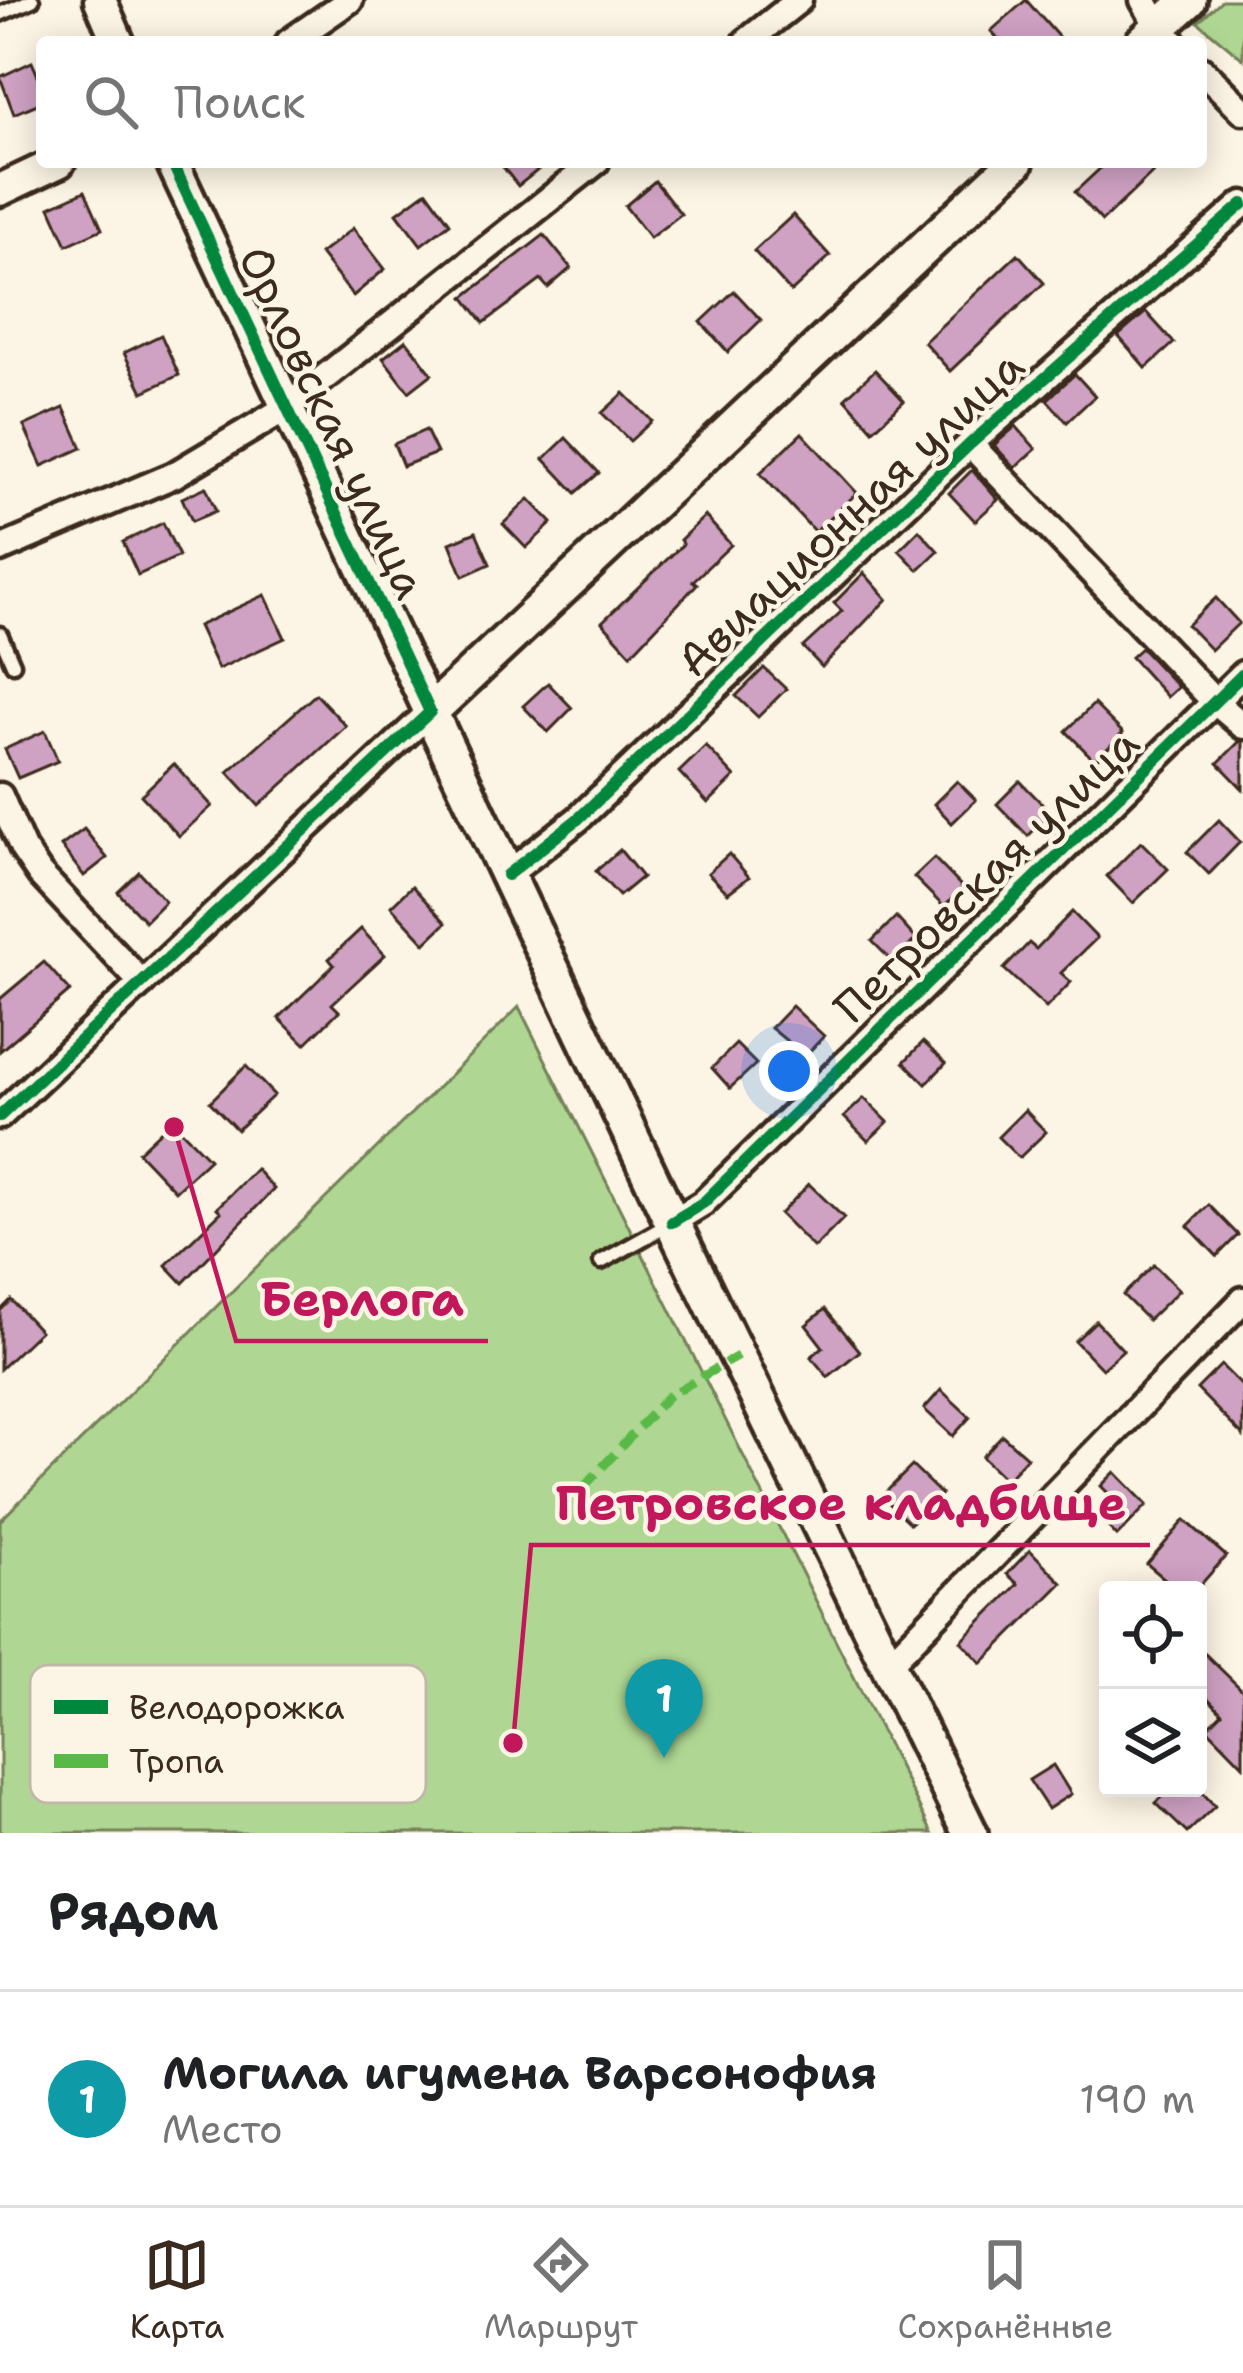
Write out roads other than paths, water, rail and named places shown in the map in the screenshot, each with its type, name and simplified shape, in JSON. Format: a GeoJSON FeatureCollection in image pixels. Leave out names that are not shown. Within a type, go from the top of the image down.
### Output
{"type":"FeatureCollection","features":[{"type":"Feature","properties":{"kind":"main road"},"geometry":{"type":"LineString","coordinates":[[1155,28],[1189,0]]}},
{"type":"Feature","properties":{"kind":"main road"},"geometry":{"type":"LineString","coordinates":[[430,712],[1010,168]]}},
{"type":"Feature","properties":{"kind":"main road","name":"Орловская улица"},"geometry":{"type":"LineString","coordinates":[[430,712],[970,1833]]}},
{"type":"Feature","properties":{"kind":"street"},"geometry":{"type":"LineString","coordinates":[[100,0],[115,36]]}},
{"type":"Feature","properties":{"kind":"street"},"geometry":{"type":"LineString","coordinates":[[298,36],[350,0]]}},
{"type":"Feature","properties":{"kind":"street"},"geometry":{"type":"LineString","coordinates":[[754,36],[799,0]]}},
{"type":"Feature","properties":{"kind":"street"},"geometry":{"type":"LineString","coordinates":[[1207,75],[1243,111]]}},
{"type":"Feature","properties":{"kind":"street"},"geometry":{"type":"LineString","coordinates":[[2,183],[43,168]]}},
{"type":"Feature","properties":{"kind":"street","name":"Орловская улица"},"geometry":{"type":"LineString","coordinates":[[175,168],[430,712]]}},
{"type":"Feature","properties":{"kind":"street"},"geometry":{"type":"LineString","coordinates":[[0,549],[175,476],[286,407],[588,168]]}},
{"type":"Feature","properties":{"kind":"street","name":"Авиационная улица"},"geometry":{"type":"LineString","coordinates":[[507,875],[578,819],[970,444],[1243,204]]}},
{"type":"Feature","properties":{"kind":"street"},"geometry":{"type":"LineString","coordinates":[[970,444],[1214,701],[1243,725]]}},
{"type":"Feature","properties":{"kind":"street","name":"Петровская улица"},"geometry":{"type":"LineString","coordinates":[[672,1222],[703,1203],[1243,674]]}},
{"type":"Feature","properties":{"kind":"street"},"geometry":{"type":"LineString","coordinates":[[0,1117],[430,712]]}},
{"type":"Feature","properties":{"kind":"street"},"geometry":{"type":"LineString","coordinates":[[0,796],[23,849],[40,874],[142,983]]}},
{"type":"Feature","properties":{"kind":"street"},"geometry":{"type":"LineString","coordinates":[[887,1666],[1243,1300]]}},
{"type":"Feature","properties":{"kind":"lane"},"geometry":{"type":"LineString","coordinates":[[0,14],[32,0]]}},
{"type":"Feature","properties":{"kind":"lane"},"geometry":{"type":"LineString","coordinates":[[0,634],[13,664]]}},
{"type":"Feature","properties":{"kind":"lane"},"geometry":{"type":"LineString","coordinates":[[601,1262],[672,1222]]}},
{"type":"Feature","properties":{"kind":"place","name":"Берлога"},"geometry":{"type":"Point","coordinates":[174,1127]}},
{"type":"Feature","properties":{"kind":"place","name":"Петровское кладбище"},"geometry":{"type":"Point","coordinates":[513,1743]}},
{"type":"Feature","properties":{"kind":"place","name":"Могила игумена Варсонофия"},"geometry":{"type":"Point","coordinates":[664,1758]}}]}
